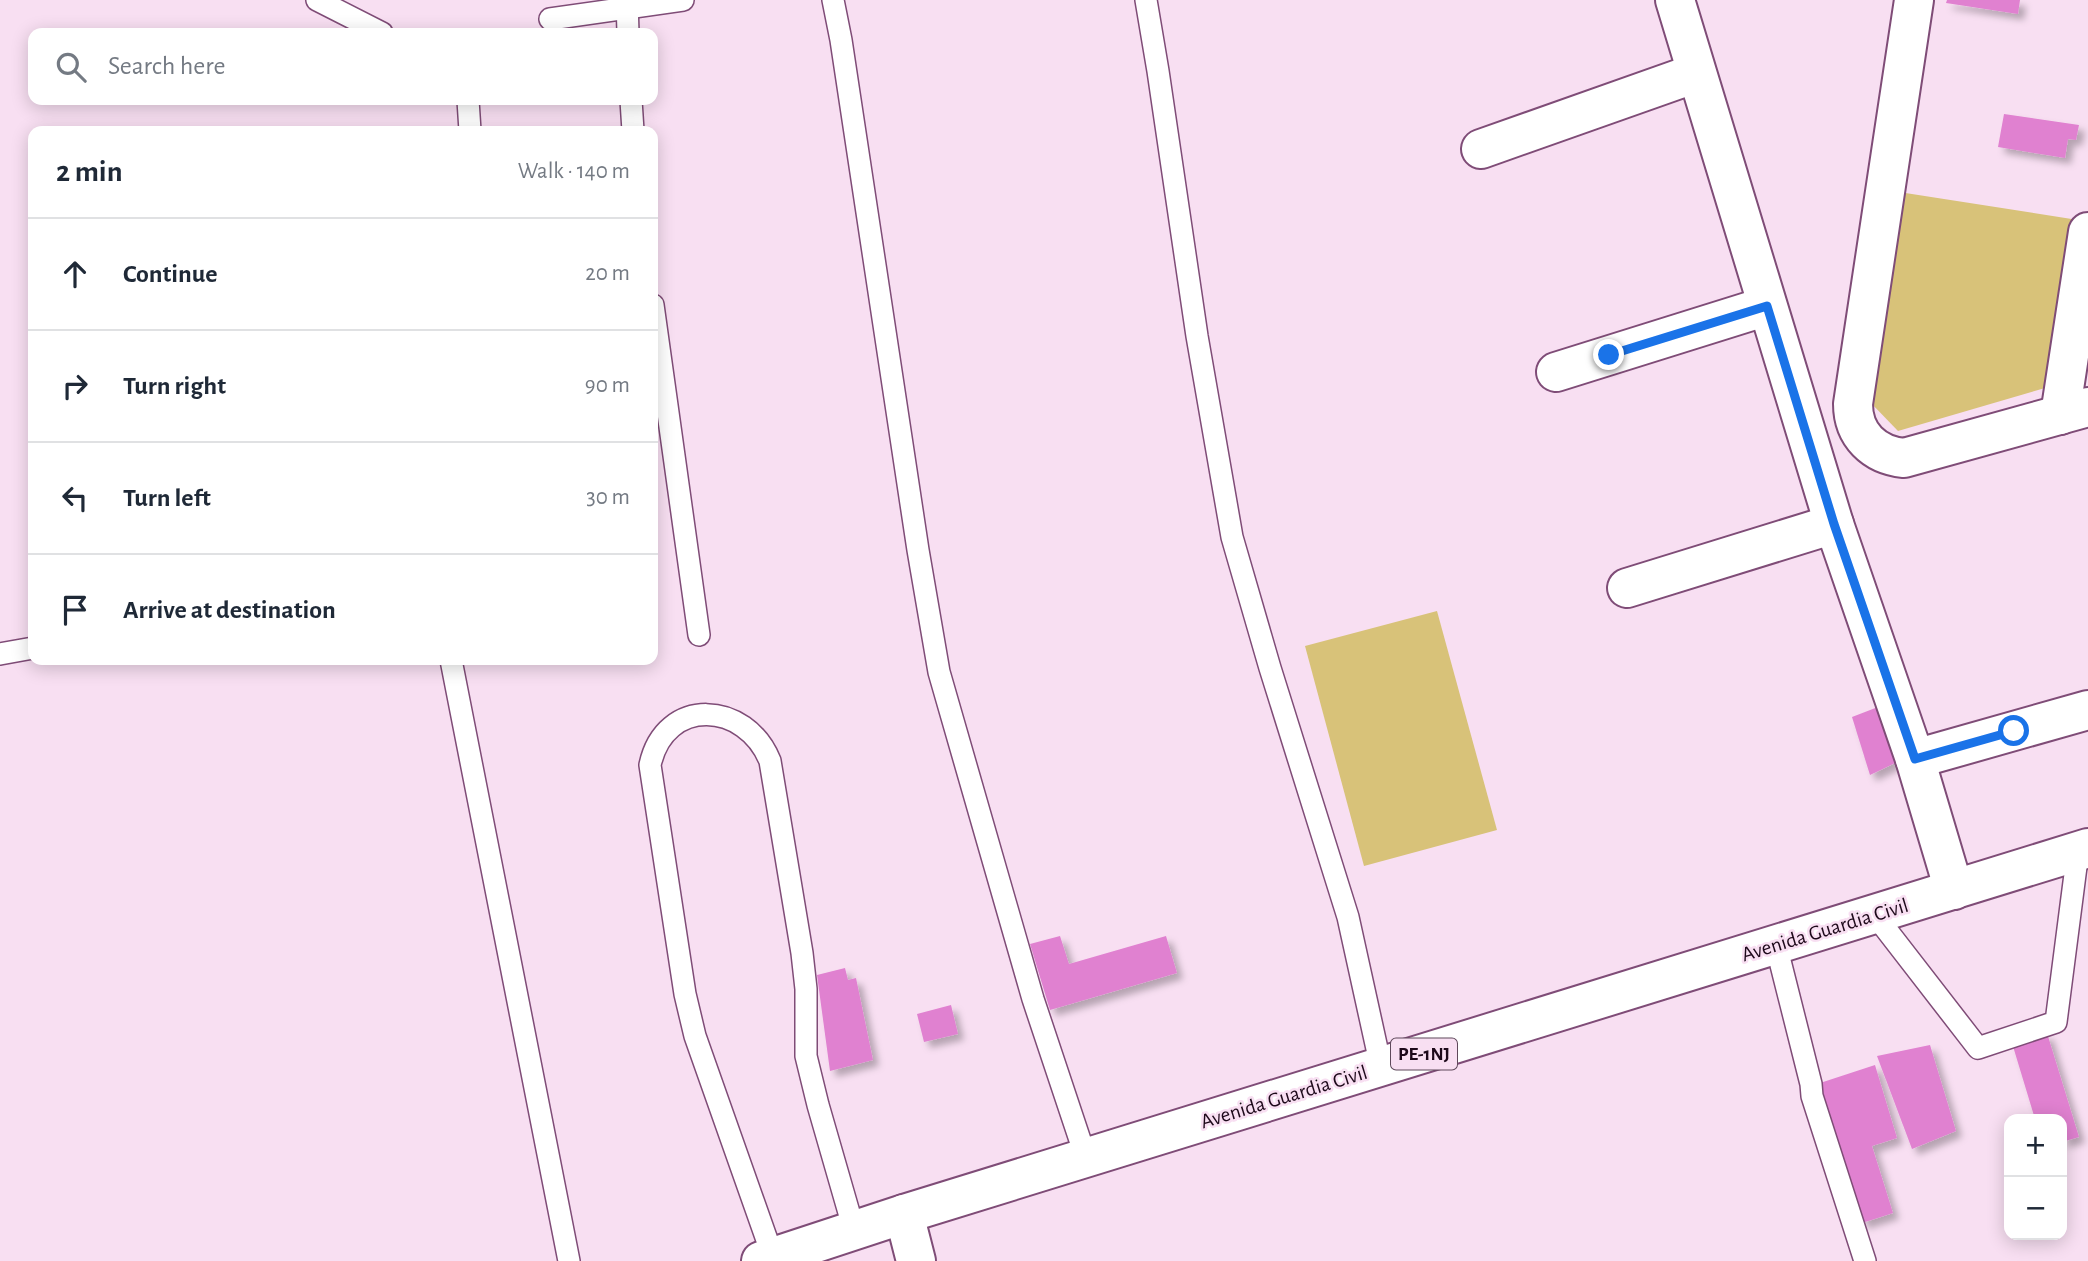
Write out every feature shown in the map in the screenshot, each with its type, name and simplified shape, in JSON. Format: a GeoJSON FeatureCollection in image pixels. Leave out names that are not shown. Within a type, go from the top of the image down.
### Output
{"type":"FeatureCollection","features":[{"type":"Feature","properties":{"kind":"main road"},"geometry":{"type":"LineString","coordinates":[[1675,0],[1834,524],[1915,759],[1954,890]]}},
{"type":"Feature","properties":{"kind":"main road"},"geometry":{"type":"LineString","coordinates":[[1914,0],[1853,404],[1856,424],[1871,446],[1882,453],[1904,458],[2074,411],[2088,232]]}},
{"type":"Feature","properties":{"kind":"main road"},"geometry":{"type":"LineString","coordinates":[[1481,149],[1696,72]]}},
{"type":"Feature","properties":{"kind":"main road"},"geometry":{"type":"LineString","coordinates":[[1556,372],[1767,306]]}},
{"type":"Feature","properties":{"kind":"main road"},"geometry":{"type":"LineString","coordinates":[[1627,588],[1834,524]]}},
{"type":"Feature","properties":{"kind":"main road"},"geometry":{"type":"LineString","coordinates":[[1915,759],[2088,710]]}},
{"type":"Feature","properties":{"kind":"main road","name":"Avenida Guardia Civil"},"geometry":{"type":"LineString","coordinates":[[767,1259],[904,1213],[2083,850]]}},
{"type":"Feature","properties":{"kind":"main road"},"geometry":{"type":"LineString","coordinates":[[904,1213],[916,1261]]}},
{"type":"Feature","properties":{"kind":"lane"},"geometry":{"type":"LineString","coordinates":[[317,0],[373,28]]}},
{"type":"Feature","properties":{"kind":"lane"},"geometry":{"type":"LineString","coordinates":[[550,19],[627,4],[683,0]]}},
{"type":"Feature","properties":{"kind":"lane"},"geometry":{"type":"LineString","coordinates":[[832,0],[841,40],[939,673],[1033,999],[1086,1158]]}},
{"type":"Feature","properties":{"kind":"lane"},"geometry":{"type":"LineString","coordinates":[[1146,0],[1210,413],[1232,537],[1348,917],[1381,1067]]}},
{"type":"Feature","properties":{"kind":"lane"},"geometry":{"type":"LineString","coordinates":[[627,4],[628,28]]}},
{"type":"Feature","properties":{"kind":"lane"},"geometry":{"type":"LineString","coordinates":[[468,105],[470,126]]}},
{"type":"Feature","properties":{"kind":"lane"},"geometry":{"type":"LineString","coordinates":[[631,105],[632,126]]}},
{"type":"Feature","properties":{"kind":"lane"},"geometry":{"type":"LineString","coordinates":[[658,341],[699,635]]}},
{"type":"Feature","properties":{"kind":"lane"},"geometry":{"type":"LineString","coordinates":[[0,654],[28,649]]}},
{"type":"Feature","properties":{"kind":"lane"},"geometry":{"type":"LineString","coordinates":[[452,665],[569,1261]]}},
{"type":"Feature","properties":{"kind":"lane"},"geometry":{"type":"LineString","coordinates":[[767,1259],[699,1051],[685,994],[650,765],[654,748],[666,731],[687,718],[716,715],[741,724],[758,738],[770,761],[805,973],[806,1056],[855,1230]]}},
{"type":"Feature","properties":{"kind":"lane"},"geometry":{"type":"LineString","coordinates":[[1875,915],[1978,1048],[2056,1023],[2083,850]]}},
{"type":"Feature","properties":{"kind":"lane"},"geometry":{"type":"LineString","coordinates":[[1776,945],[1812,1096],[1866,1261]]}},
{"type":"Feature","properties":{"kind":"shaded area"},"geometry":{"type":"Polygon","coordinates":[[[1899,192],[2078,220],[2052,386],[1898,431],[1869,401],[1899,192]]]}},
{"type":"Feature","properties":{"kind":"shaded area"},"geometry":{"type":"Polygon","coordinates":[[[1437,611],[1497,830],[1364,866],[1305,646],[1437,611]]]}},
{"type":"Feature","properties":{"kind":"building"},"geometry":{"type":"Polygon","coordinates":[[[1947,0],[2020,0],[2018,14],[1946,3],[1947,0]]]}},
{"type":"Feature","properties":{"kind":"building"},"geometry":{"type":"Polygon","coordinates":[[[2004,114],[2079,125],[2076,140],[2068,139],[2065,158],[1998,147],[2004,114]]]}},
{"type":"Feature","properties":{"kind":"building"},"geometry":{"type":"Polygon","coordinates":[[[1878,707],[1895,763],[1870,775],[1852,717],[1878,707]]]}},
{"type":"Feature","properties":{"kind":"building"},"geometry":{"type":"Polygon","coordinates":[[[1060,936],[1069,964],[1166,936],[1177,973],[1050,1010],[1030,944],[1060,936]]]}},
{"type":"Feature","properties":{"kind":"building"},"geometry":{"type":"Polygon","coordinates":[[[845,968],[848,980],[856,978],[873,1060],[830,1071],[817,975],[845,968]]]}},
{"type":"Feature","properties":{"kind":"building"},"geometry":{"type":"Polygon","coordinates":[[[951,1005],[958,1034],[924,1042],[917,1014],[951,1005]]]}},
{"type":"Feature","properties":{"kind":"building"},"geometry":{"type":"Polygon","coordinates":[[[2047,1033],[2079,1137],[2067,1141],[2067,1114],[2033,1114],[2012,1043],[2047,1033]]]}},
{"type":"Feature","properties":{"kind":"building"},"geometry":{"type":"Polygon","coordinates":[[[1930,1045],[1956,1131],[1912,1149],[1877,1056],[1930,1045]]]}},
{"type":"Feature","properties":{"kind":"building"},"geometry":{"type":"Polygon","coordinates":[[[1875,1065],[1897,1138],[1872,1146],[1893,1213],[1862,1223],[1817,1084],[1875,1065]]]}},
{"type":"Feature","properties":{"kind":"route"},"geometry":{"type":"LineString","coordinates":[[1609,355],[1767,306],[1834,524],[1915,759],[2014,731]]}}]}
